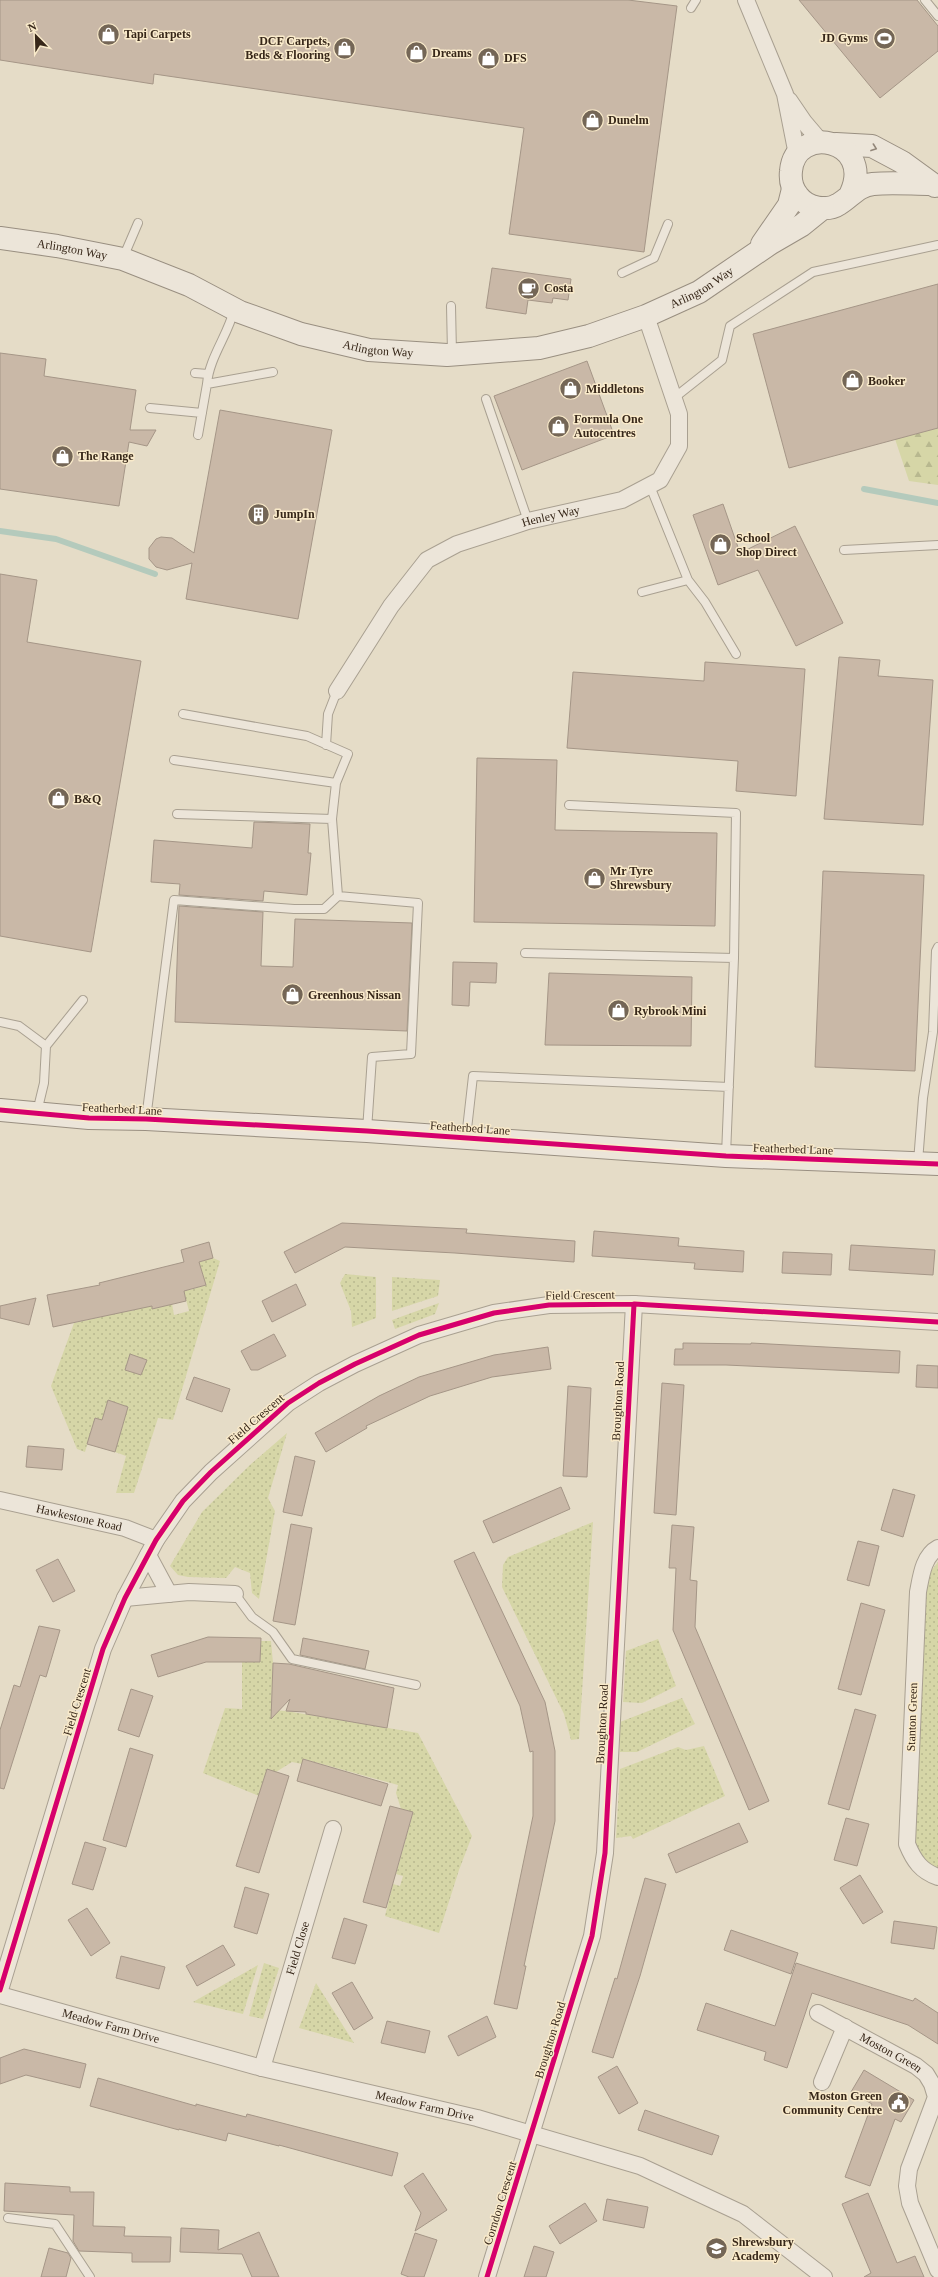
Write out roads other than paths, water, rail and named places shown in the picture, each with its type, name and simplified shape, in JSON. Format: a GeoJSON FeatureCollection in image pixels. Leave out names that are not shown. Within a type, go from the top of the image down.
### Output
{"type":"FeatureCollection","features":[{"type":"Feature","properties":{"kind":"street"},"geometry":{"type":"LineString","coordinates":[[746,0],[785,94],[797,155]]}},
{"type":"Feature","properties":{"kind":"street"},"geometry":{"type":"LineString","coordinates":[[785,94],[804,122],[829,143],[846,150],[853,160],[856,171],[856,182],[851,193]]}},
{"type":"Feature","properties":{"kind":"street","name":"Arlington Way"},"geometry":{"type":"LineString","coordinates":[[754,255],[789,205],[793,189],[790,178],[791,166],[797,155],[812,143],[872,146],[902,162],[935,186]]}},
{"type":"Feature","properties":{"kind":"street","name":"Arlington Way"},"geometry":{"type":"LineString","coordinates":[[0,238],[57,246],[123,259],[189,285],[234,309],[301,334],[370,350],[452,355],[539,348],[589,336],[646,316],[699,292],[802,225],[823,208],[839,204],[851,193],[872,184],[935,186]]}},
{"type":"Feature","properties":{"kind":"street"},"geometry":{"type":"LineString","coordinates":[[793,189],[805,203],[823,208]]}},
{"type":"Feature","properties":{"kind":"street","name":"Henley Way"},"geometry":{"type":"LineString","coordinates":[[337,692],[391,606],[428,560],[457,544],[528,521],[622,500],[660,480],[679,446],[679,414],[646,316]]}},
{"type":"Feature","properties":{"kind":"street","name":"Featherbed Lane"},"geometry":{"type":"LineString","coordinates":[[0,1110],[37,1112],[89,1118],[146,1119],[367,1131],[726,1156],[928,1163]]}},
{"type":"Feature","properties":{"kind":"street","name":"Field Crescent"},"geometry":{"type":"LineString","coordinates":[[0,1990],[103,1649],[125,1598],[156,1540],[183,1501],[246,1438],[288,1403],[319,1383],[355,1364],[418,1335],[494,1313],[549,1305],[634,1304],[938,1322]]}},
{"type":"Feature","properties":{"kind":"street","name":"Broughton Road"},"geometry":{"type":"LineString","coordinates":[[531,2135],[592,1936],[605,1853],[634,1304]]}},
{"type":"Feature","properties":{"kind":"street","name":"Hawkestone Road"},"geometry":{"type":"LineString","coordinates":[[0,1500],[125,1528],[156,1540]]}},
{"type":"Feature","properties":{"kind":"street","name":"Stanton Green"},"geometry":{"type":"LineString","coordinates":[[938,1548],[927,1558],[922,1571],[918,1592],[906,1844],[913,1860],[926,1873],[938,1877]]}},
{"type":"Feature","properties":{"kind":"street"},"geometry":{"type":"LineString","coordinates":[[148,1555],[169,1594]]}},
{"type":"Feature","properties":{"kind":"street"},"geometry":{"type":"LineString","coordinates":[[125,1598],[189,1592],[235,1594]]}},
{"type":"Feature","properties":{"kind":"street","name":"Field Close"},"geometry":{"type":"LineString","coordinates":[[262,2068],[333,1829]]}},
{"type":"Feature","properties":{"kind":"street","name":"Meadow Farm Drive"},"geometry":{"type":"LineString","coordinates":[[0,1995],[262,2068],[477,2118],[640,2166],[743,2214],[824,2277]]}},
{"type":"Feature","properties":{"kind":"street","name":"Moston Green"},"geometry":{"type":"LineString","coordinates":[[818,2013],[916,2066],[926,2074],[932,2084],[936,2098],[909,2169],[907,2186],[910,2203],[938,2270]]}},
{"type":"Feature","properties":{"kind":"street"},"geometry":{"type":"LineString","coordinates":[[822,2082],[845,2027]]}},
{"type":"Feature","properties":{"kind":"street","name":"Corndon Crescent"},"geometry":{"type":"LineString","coordinates":[[487,2277],[531,2135]]}},
{"type":"Feature","properties":{"kind":"lane"},"geometry":{"type":"LineString","coordinates":[[691,8],[696,0]]}},
{"type":"Feature","properties":{"kind":"lane"},"geometry":{"type":"LineString","coordinates":[[925,0],[938,16]]}},
{"type":"Feature","properties":{"kind":"lane"},"geometry":{"type":"LineString","coordinates":[[123,259],[138,223]]}},
{"type":"Feature","properties":{"kind":"lane"},"geometry":{"type":"LineString","coordinates":[[622,273],[654,258],[668,224]]}},
{"type":"Feature","properties":{"kind":"lane"},"geometry":{"type":"LineString","coordinates":[[674,398],[722,360],[730,326],[813,272],[938,245]]}},
{"type":"Feature","properties":{"kind":"lane"},"geometry":{"type":"LineString","coordinates":[[451,306],[452,355]]}},
{"type":"Feature","properties":{"kind":"lane"},"geometry":{"type":"LineString","coordinates":[[198,436],[208,374],[231,322],[234,309]]}},
{"type":"Feature","properties":{"kind":"lane"},"geometry":{"type":"LineString","coordinates":[[207,384],[273,372]]}},
{"type":"Feature","properties":{"kind":"lane"},"geometry":{"type":"LineString","coordinates":[[195,373],[208,374]]}},
{"type":"Feature","properties":{"kind":"lane"},"geometry":{"type":"LineString","coordinates":[[486,399],[528,521]]}},
{"type":"Feature","properties":{"kind":"lane"},"geometry":{"type":"LineString","coordinates":[[150,408],[202,413]]}},
{"type":"Feature","properties":{"kind":"lane"},"geometry":{"type":"LineString","coordinates":[[650,486],[688,580],[705,602],[736,654]]}},
{"type":"Feature","properties":{"kind":"lane"},"geometry":{"type":"LineString","coordinates":[[844,550],[938,545]]}},
{"type":"Feature","properties":{"kind":"lane"},"geometry":{"type":"LineString","coordinates":[[642,592],[688,580]]}},
{"type":"Feature","properties":{"kind":"lane"},"geometry":{"type":"LineString","coordinates":[[326,744],[328,714],[337,692]]}},
{"type":"Feature","properties":{"kind":"lane"},"geometry":{"type":"LineString","coordinates":[[146,1119],[174,900],[294,910],[324,910],[338,896],[332,819],[336,783],[348,754],[307,736],[183,714]]}},
{"type":"Feature","properties":{"kind":"lane"},"geometry":{"type":"LineString","coordinates":[[174,760],[336,783]]}},
{"type":"Feature","properties":{"kind":"lane"},"geometry":{"type":"LineString","coordinates":[[569,805],[736,814],[734,958],[726,1156]]}},
{"type":"Feature","properties":{"kind":"lane"},"geometry":{"type":"LineString","coordinates":[[177,814],[332,819]]}},
{"type":"Feature","properties":{"kind":"lane"},"geometry":{"type":"LineString","coordinates":[[338,896],[418,903],[411,1054],[372,1057],[367,1131]]}},
{"type":"Feature","properties":{"kind":"lane"},"geometry":{"type":"LineString","coordinates":[[928,1163],[924,1098],[933,1032],[936,950],[938,947]]}},
{"type":"Feature","properties":{"kind":"lane"},"geometry":{"type":"LineString","coordinates":[[525,953],[734,958]]}},
{"type":"Feature","properties":{"kind":"lane"},"geometry":{"type":"LineString","coordinates":[[37,1112],[44,1083],[46,1046],[84,1000]]}},
{"type":"Feature","properties":{"kind":"lane"},"geometry":{"type":"LineString","coordinates":[[0,1022],[19,1026],[46,1046]]}},
{"type":"Feature","properties":{"kind":"lane"},"geometry":{"type":"LineString","coordinates":[[466,1138],[473,1076],[729,1087]]}},
{"type":"Feature","properties":{"kind":"lane"},"geometry":{"type":"LineString","coordinates":[[235,1594],[252,1617],[273,1632],[292,1659],[416,1686]]}},
{"type":"Feature","properties":{"kind":"lane"},"geometry":{"type":"LineString","coordinates":[[8,2218],[55,2224],[90,2277]]}},
{"type":"Feature","properties":{"kind":"waterway"},"geometry":{"type":"LineString","coordinates":[[864,489],[938,503]]}},
{"type":"Feature","properties":{"kind":"waterway"},"geometry":{"type":"LineString","coordinates":[[0,531],[56,539],[155,574]]}},
{"type":"Feature","properties":{"kind":"place","name":"Tapi Carpets"},"geometry":{"type":"Point","coordinates":[108,34]}},
{"type":"Feature","properties":{"kind":"place","name":"JD Gyms"},"geometry":{"type":"Point","coordinates":[884,38]}},
{"type":"Feature","properties":{"kind":"place","name":"DCF Carpets, Beds & Flooring"},"geometry":{"type":"Point","coordinates":[345,48]}},
{"type":"Feature","properties":{"kind":"place","name":"Dreams"},"geometry":{"type":"Point","coordinates":[416,53]}},
{"type":"Feature","properties":{"kind":"place","name":"DFS"},"geometry":{"type":"Point","coordinates":[488,58]}},
{"type":"Feature","properties":{"kind":"place","name":"Dunelm"},"geometry":{"type":"Point","coordinates":[593,120]}},
{"type":"Feature","properties":{"kind":"place","name":"Costa"},"geometry":{"type":"Point","coordinates":[529,288]}},
{"type":"Feature","properties":{"kind":"place","name":"Booker"},"geometry":{"type":"Point","coordinates":[852,381]}},
{"type":"Feature","properties":{"kind":"place","name":"Middletons"},"geometry":{"type":"Point","coordinates":[571,389]}},
{"type":"Feature","properties":{"kind":"place","name":"Formula One Autocentres"},"geometry":{"type":"Point","coordinates":[558,426]}},
{"type":"Feature","properties":{"kind":"place","name":"The Range"},"geometry":{"type":"Point","coordinates":[63,456]}},
{"type":"Feature","properties":{"kind":"place","name":"JumpIn"},"geometry":{"type":"Point","coordinates":[259,514]}},
{"type":"Feature","properties":{"kind":"place","name":"School Shop Direct"},"geometry":{"type":"Point","coordinates":[720,545]}},
{"type":"Feature","properties":{"kind":"place","name":"B&Q"},"geometry":{"type":"Point","coordinates":[59,799]}},
{"type":"Feature","properties":{"kind":"place","name":"Mr Tyre Shrewsbury"},"geometry":{"type":"Point","coordinates":[595,878]}},
{"type":"Feature","properties":{"kind":"place","name":"Greenhous Nissan"},"geometry":{"type":"Point","coordinates":[293,995]}},
{"type":"Feature","properties":{"kind":"place","name":"Rybrook Mini"},"geometry":{"type":"Point","coordinates":[619,1011]}},
{"type":"Feature","properties":{"kind":"place","name":"Moston Green Community Centre"},"geometry":{"type":"Point","coordinates":[898,2103]}},
{"type":"Feature","properties":{"kind":"place","name":"Shrewsbury Academy"},"geometry":{"type":"Point","coordinates":[716,2249]}}]}
